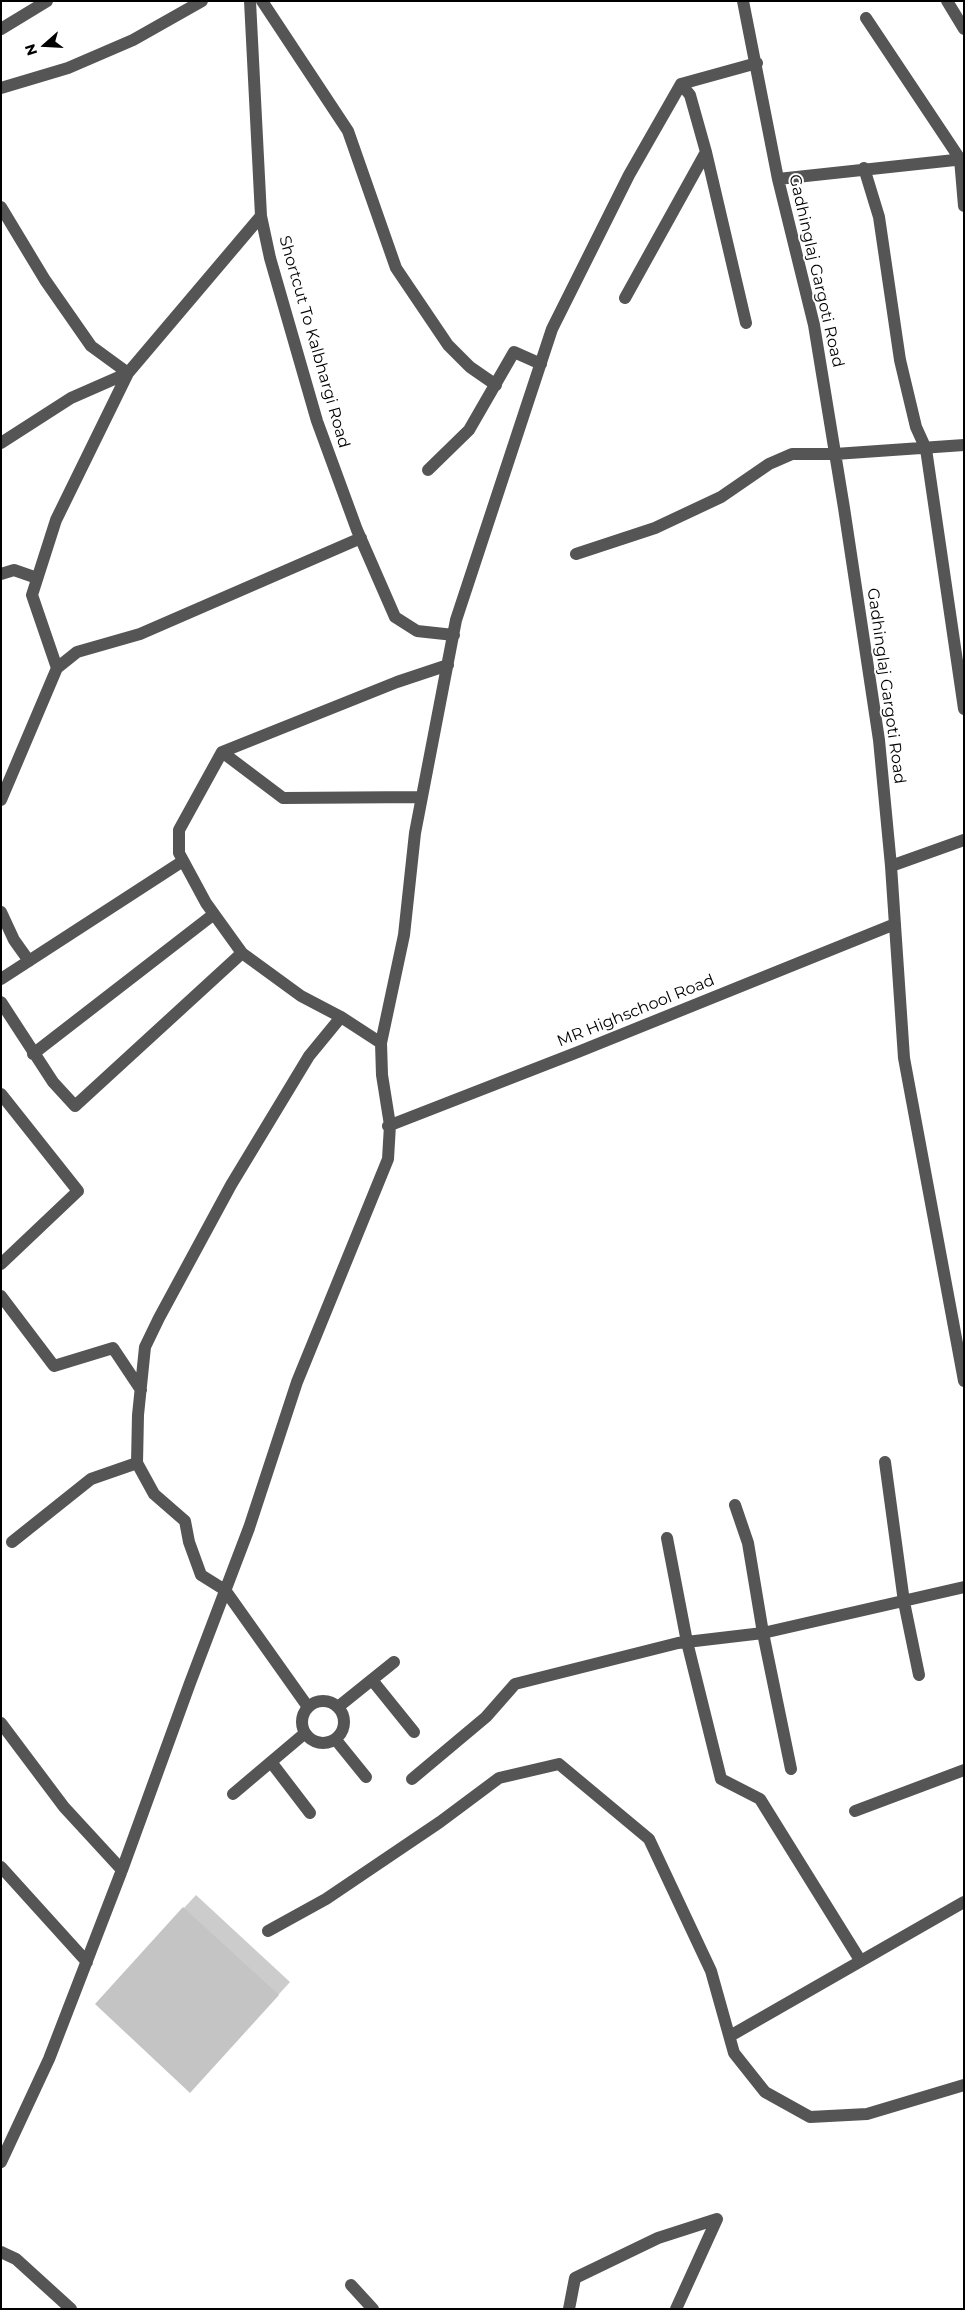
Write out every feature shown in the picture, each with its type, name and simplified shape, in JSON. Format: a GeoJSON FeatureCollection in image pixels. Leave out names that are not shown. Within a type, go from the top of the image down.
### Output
{"type":"FeatureCollection","features":[{"type":"Feature","properties":{"kind":"street"},"geometry":{"type":"LineString","coordinates":[[1,28],[47,1]]}},
{"type":"Feature","properties":{"kind":"street"},"geometry":{"type":"LineString","coordinates":[[1,88],[68,68],[125,44],[202,1]]}},
{"type":"Feature","properties":{"kind":"street","name":"Shortcut To Kalbhargi Road"},"geometry":{"type":"LineString","coordinates":[[250,1],[261,216],[273,267],[317,421],[361,538],[395,617],[417,631],[454,635]]}},
{"type":"Feature","properties":{"kind":"street"},"geometry":{"type":"LineString","coordinates":[[262,1],[348,131],[396,268],[448,345],[470,367],[496,385]]}},
{"type":"Feature","properties":{"kind":"street","name":"Gadhinglaj Gargoti Road"},"geometry":{"type":"LineString","coordinates":[[743,1],[778,179],[814,325],[835,454],[879,740],[891,866],[904,1058],[964,1381]]}},
{"type":"Feature","properties":{"kind":"street"},"geometry":{"type":"LineString","coordinates":[[947,1],[964,29]]}},
{"type":"Feature","properties":{"kind":"street"},"geometry":{"type":"LineString","coordinates":[[866,18],[962,160],[964,206]]}},
{"type":"Feature","properties":{"kind":"street"},"geometry":{"type":"LineString","coordinates":[[1,2162],[49,2059],[87,1962],[249,1528],[297,1382],[388,1159],[389,1125],[382,1075],[381,1043],[404,935],[416,833],[456,620],[552,329],[629,175],[681,84],[756,63]]}},
{"type":"Feature","properties":{"kind":"street"},"geometry":{"type":"LineString","coordinates":[[681,84],[690,95],[706,152],[746,323]]}},
{"type":"Feature","properties":{"kind":"street"},"geometry":{"type":"LineString","coordinates":[[625,298],[706,152]]}},
{"type":"Feature","properties":{"kind":"street"},"geometry":{"type":"LineString","coordinates":[[778,179],[864,168],[962,160]]}},
{"type":"Feature","properties":{"kind":"street"},"geometry":{"type":"LineString","coordinates":[[864,168],[879,217],[900,360],[916,427],[925,448],[964,709]]}},
{"type":"Feature","properties":{"kind":"street"},"geometry":{"type":"LineString","coordinates":[[1,207],[45,280],[91,346],[128,373]]}},
{"type":"Feature","properties":{"kind":"street"},"geometry":{"type":"LineString","coordinates":[[57,668],[32,595],[56,520],[128,373],[261,216]]}},
{"type":"Feature","properties":{"kind":"street"},"geometry":{"type":"LineString","coordinates":[[428,470],[469,430],[514,352],[541,364]]}},
{"type":"Feature","properties":{"kind":"street"},"geometry":{"type":"LineString","coordinates":[[1,443],[71,398],[128,373]]}},
{"type":"Feature","properties":{"kind":"street"},"geometry":{"type":"LineString","coordinates":[[576,554],[663,524],[721,497],[769,464],[792,454],[835,454],[964,445]]}},
{"type":"Feature","properties":{"kind":"street"},"geometry":{"type":"LineString","coordinates":[[1,800],[57,668],[77,652],[140,634],[361,538]]}},
{"type":"Feature","properties":{"kind":"street"},"geometry":{"type":"LineString","coordinates":[[1,574],[14,570],[38,578]]}},
{"type":"Feature","properties":{"kind":"street"},"geometry":{"type":"LineString","coordinates":[[381,1043],[341,1017],[301,996],[242,954],[214,914],[183,861],[179,853],[179,830],[222,752],[397,682],[448,665]]}},
{"type":"Feature","properties":{"kind":"street"},"geometry":{"type":"LineString","coordinates":[[222,752],[283,798],[422,797]]}},
{"type":"Feature","properties":{"kind":"street"},"geometry":{"type":"LineString","coordinates":[[891,866],[964,840]]}},
{"type":"Feature","properties":{"kind":"street"},"geometry":{"type":"LineString","coordinates":[[1,979],[183,861]]}},
{"type":"Feature","properties":{"kind":"street"},"geometry":{"type":"LineString","coordinates":[[1,912],[14,940],[29,961]]}},
{"type":"Feature","properties":{"kind":"street"},"geometry":{"type":"LineString","coordinates":[[33,1054],[214,914]]}},
{"type":"Feature","properties":{"kind":"street","name":"MR Highschool Road"},"geometry":{"type":"LineString","coordinates":[[389,1125],[587,1049],[895,924]]}},
{"type":"Feature","properties":{"kind":"street"},"geometry":{"type":"LineString","coordinates":[[1,1002],[33,1054],[53,1082],[75,1106],[242,954]]}},
{"type":"Feature","properties":{"kind":"street"},"geometry":{"type":"LineString","coordinates":[[308,1707],[225,1590],[201,1575],[189,1542],[184,1521],[154,1494],[137,1463],[138,1415],[145,1347],[159,1318],[231,1185],[309,1056],[341,1017]]}},
{"type":"Feature","properties":{"kind":"street"},"geometry":{"type":"LineString","coordinates":[[1,1094],[78,1191],[1,1264]]}},
{"type":"Feature","properties":{"kind":"street"},"geometry":{"type":"LineString","coordinates":[[1,1296],[54,1366],[113,1348],[141,1390]]}},
{"type":"Feature","properties":{"kind":"street"},"geometry":{"type":"LineString","coordinates":[[885,1462],[904,1602],[919,1675]]}},
{"type":"Feature","properties":{"kind":"street"},"geometry":{"type":"LineString","coordinates":[[12,1542],[91,1479],[137,1463]]}},
{"type":"Feature","properties":{"kind":"street"},"geometry":{"type":"LineString","coordinates":[[735,1505],[748,1544],[763,1632],[791,1769]]}},
{"type":"Feature","properties":{"kind":"street"},"geometry":{"type":"LineString","coordinates":[[666,1538],[687,1642],[721,1779],[760,1799],[860,1960]]}},
{"type":"Feature","properties":{"kind":"street"},"geometry":{"type":"LineString","coordinates":[[412,1779],[486,1717],[515,1684],[687,1642],[763,1632],[964,1588]]}},
{"type":"Feature","properties":{"kind":"street"},"geometry":{"type":"LineString","coordinates":[[338,1707],[394,1662]]}},
{"type":"Feature","properties":{"kind":"street"},"geometry":{"type":"LineString","coordinates":[[372,1680],[414,1732]]}},
{"type":"Feature","properties":{"kind":"street"},"geometry":{"type":"LineString","coordinates":[[326,1701],[338,1707],[342,1713],[344,1728],[336,1740],[322,1744],[315,1742],[304,1734],[301,1720],[308,1707],[313,1703],[326,1701]]}},
{"type":"Feature","properties":{"kind":"street"},"geometry":{"type":"LineString","coordinates":[[1,1722],[64,1806],[122,1870]]}},
{"type":"Feature","properties":{"kind":"street"},"geometry":{"type":"LineString","coordinates":[[233,1794],[304,1734]]}},
{"type":"Feature","properties":{"kind":"street"},"geometry":{"type":"LineString","coordinates":[[336,1740],[366,1777]]}},
{"type":"Feature","properties":{"kind":"street"},"geometry":{"type":"LineString","coordinates":[[271,1762],[310,1813]]}},
{"type":"Feature","properties":{"kind":"street"},"geometry":{"type":"LineString","coordinates":[[268,1931],[326,1899],[440,1822],[499,1778],[559,1764],[649,1839],[711,1971],[734,2053],[765,2092],[810,2117],[867,2114],[964,2085]]}},
{"type":"Feature","properties":{"kind":"street"},"geometry":{"type":"LineString","coordinates":[[855,1811],[964,1770]]}},
{"type":"Feature","properties":{"kind":"street"},"geometry":{"type":"LineString","coordinates":[[1,1867],[87,1962]]}},
{"type":"Feature","properties":{"kind":"street"},"geometry":{"type":"LineString","coordinates":[[730,2036],[964,1902]]}},
{"type":"Feature","properties":{"kind":"street"},"geometry":{"type":"LineString","coordinates":[[569,2309],[575,2278],[658,2238],[717,2219],[676,2309]]}},
{"type":"Feature","properties":{"kind":"street"},"geometry":{"type":"LineString","coordinates":[[1,2252],[16,2259],[71,2309]]}},
{"type":"Feature","properties":{"kind":"street"},"geometry":{"type":"LineString","coordinates":[[351,2285],[373,2309]]}},
{"type":"Feature","properties":{"kind":"building"},"geometry":{"type":"Polygon","coordinates":[[[183,1907],[279,1995],[190,2093],[95,2004],[183,1907]]]}}]}
